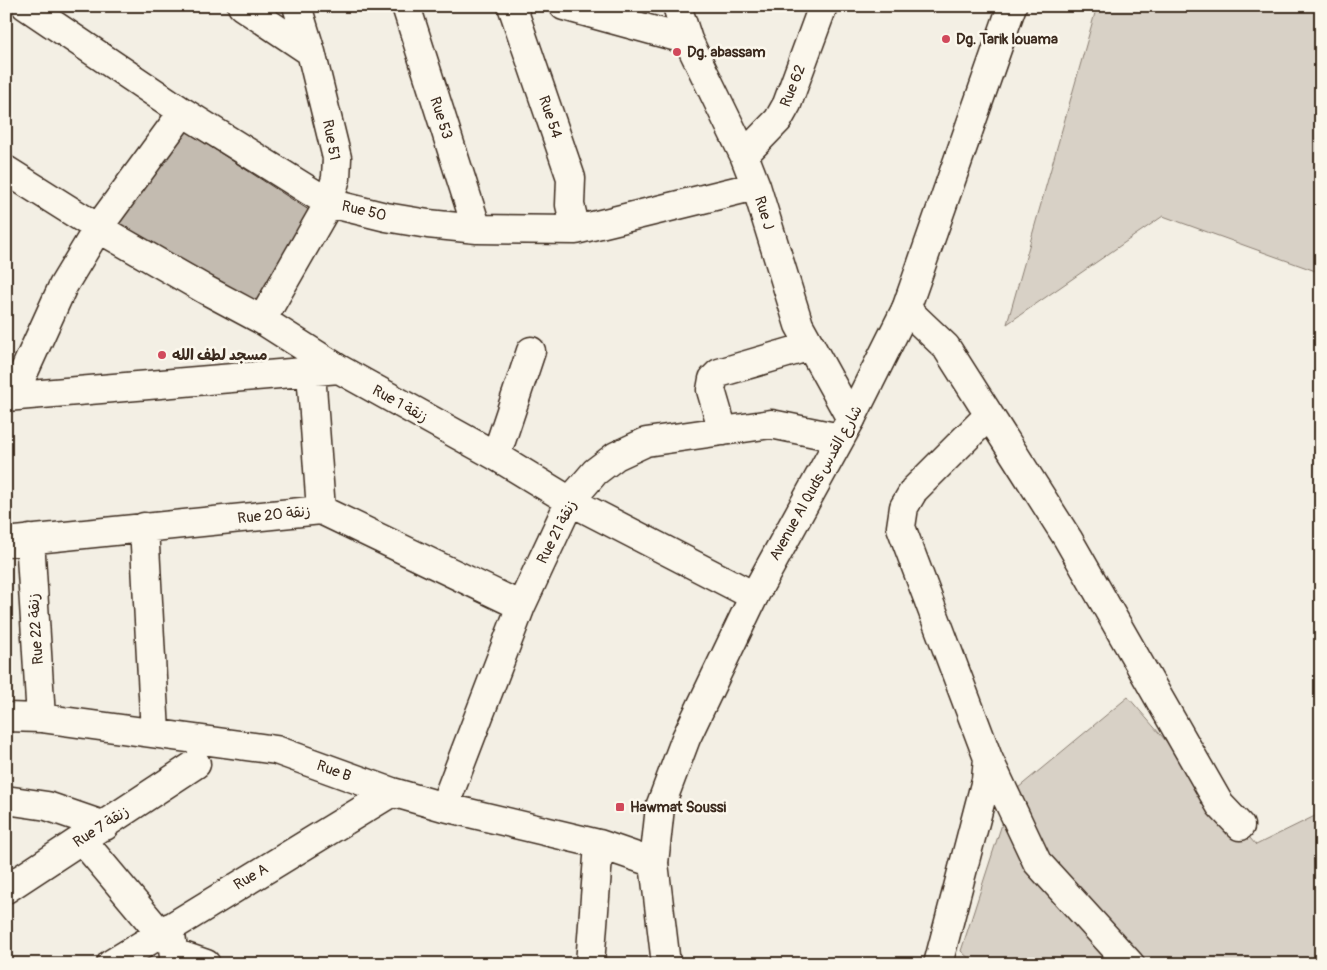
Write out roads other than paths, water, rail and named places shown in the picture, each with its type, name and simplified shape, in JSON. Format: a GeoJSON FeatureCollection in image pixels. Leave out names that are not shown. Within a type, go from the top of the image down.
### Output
{"type":"FeatureCollection","features":[{"type":"Feature","properties":{"kind":"street","name":"Rue 50"},"geometry":{"type":"LineString","coordinates":[[26,6],[183,112],[329,203],[386,217],[428,224],[477,229],[576,230],[756,186]]}},
{"type":"Feature","properties":{"kind":"street"},"geometry":{"type":"LineString","coordinates":[[242,6],[311,52]]}},
{"type":"Feature","properties":{"kind":"street","name":"Rue 51"},"geometry":{"type":"LineString","coordinates":[[262,320],[329,203],[336,178],[337,158],[311,52],[297,6]]}},
{"type":"Feature","properties":{"kind":"street","name":"Rue 53"},"geometry":{"type":"LineString","coordinates":[[406,6],[477,229]]}},
{"type":"Feature","properties":{"kind":"street","name":"Rue 54"},"geometry":{"type":"LineString","coordinates":[[512,6],[571,178],[570,205],[576,230]]}},
{"type":"Feature","properties":{"kind":"street"},"geometry":{"type":"LineString","coordinates":[[564,6],[688,40]]}},
{"type":"Feature","properties":{"kind":"street","name":"Rue J"},"geometry":{"type":"LineString","coordinates":[[677,6],[688,40],[744,155],[756,186],[799,324],[811,346],[846,429]]}},
{"type":"Feature","properties":{"kind":"street","name":"Rue 62"},"geometry":{"type":"LineString","coordinates":[[744,155],[778,120],[787,104],[823,6]]}},
{"type":"Feature","properties":{"kind":"street","name":"Avenue Al Quds شارع القدس"},"geometry":{"type":"LineString","coordinates":[[666,964],[654,863],[660,807],[670,779],[686,738],[754,596],[846,429],[906,309],[1012,6]]}},
{"type":"Feature","properties":{"kind":"street"},"geometry":{"type":"LineString","coordinates":[[10,397],[63,286],[98,228],[183,112]]}},
{"type":"Feature","properties":{"kind":"street","name":"Rue 1 زنقة"},"geometry":{"type":"LineString","coordinates":[[6,170],[98,228],[262,320],[338,370],[496,456],[570,501],[754,596]]}},
{"type":"Feature","properties":{"kind":"street"},"geometry":{"type":"LineString","coordinates":[[906,309],[946,347],[1068,539],[1220,805],[1240,826]]}},
{"type":"Feature","properties":{"kind":"street"},"geometry":{"type":"LineString","coordinates":[[723,431],[711,390],[713,379],[719,373],[811,346]]}},
{"type":"Feature","properties":{"kind":"street"},"geometry":{"type":"LineString","coordinates":[[496,456],[531,351]]}},
{"type":"Feature","properties":{"kind":"street"},"geometry":{"type":"LineString","coordinates":[[10,397],[338,370]]}},
{"type":"Feature","properties":{"kind":"street"},"geometry":{"type":"LineString","coordinates":[[311,372],[321,510]]}},
{"type":"Feature","properties":{"kind":"street"},"geometry":{"type":"LineString","coordinates":[[989,415],[914,490],[904,508],[901,527],[988,758],[1037,862],[1130,964]]}},
{"type":"Feature","properties":{"kind":"street","name":"Rue 21 زنقة"},"geometry":{"type":"LineString","coordinates":[[444,807],[521,606],[570,501],[595,472],[616,456],[646,442],[771,424],[846,429]]}},
{"type":"Feature","properties":{"kind":"street","name":"Rue 20 زنقة"},"geometry":{"type":"LineString","coordinates":[[18,541],[321,510],[521,606]]}},
{"type":"Feature","properties":{"kind":"street"},"geometry":{"type":"LineString","coordinates":[[144,527],[155,733]]}},
{"type":"Feature","properties":{"kind":"street","name":"Rue 22 زنقة"},"geometry":{"type":"LineString","coordinates":[[18,541],[42,718]]}},
{"type":"Feature","properties":{"kind":"street","name":"Rue B"},"geometry":{"type":"LineString","coordinates":[[6,717],[42,718],[276,750],[392,792],[444,807],[599,844],[654,863]]}},
{"type":"Feature","properties":{"kind":"street"},"geometry":{"type":"LineString","coordinates":[[938,964],[986,780],[988,758]]}},
{"type":"Feature","properties":{"kind":"street","name":"Rue 7 زنقة"},"geometry":{"type":"LineString","coordinates":[[6,889],[94,833],[196,764]]}},
{"type":"Feature","properties":{"kind":"street","name":"Rue A"},"geometry":{"type":"LineString","coordinates":[[111,964],[170,944],[392,792]]}},
{"type":"Feature","properties":{"kind":"street"},"geometry":{"type":"LineString","coordinates":[[6,800],[47,806],[94,833],[170,944],[206,964]]}},
{"type":"Feature","properties":{"kind":"street"},"geometry":{"type":"LineString","coordinates":[[590,964],[599,844]]}},
{"type":"Feature","properties":{"kind":"place","name":"Dg. Tarik louama"},"geometry":{"type":"Point","coordinates":[946,39]}},
{"type":"Feature","properties":{"kind":"place","name":"Dg. abassam"},"geometry":{"type":"Point","coordinates":[677,52]}},
{"type":"Feature","properties":{"kind":"place","name":"مسجد لطف الله"},"geometry":{"type":"Point","coordinates":[162,355]}},
{"type":"Feature","properties":{"kind":"place","name":"Hawmat Soussi"},"geometry":{"type":"Point","coordinates":[620,807]}}]}
